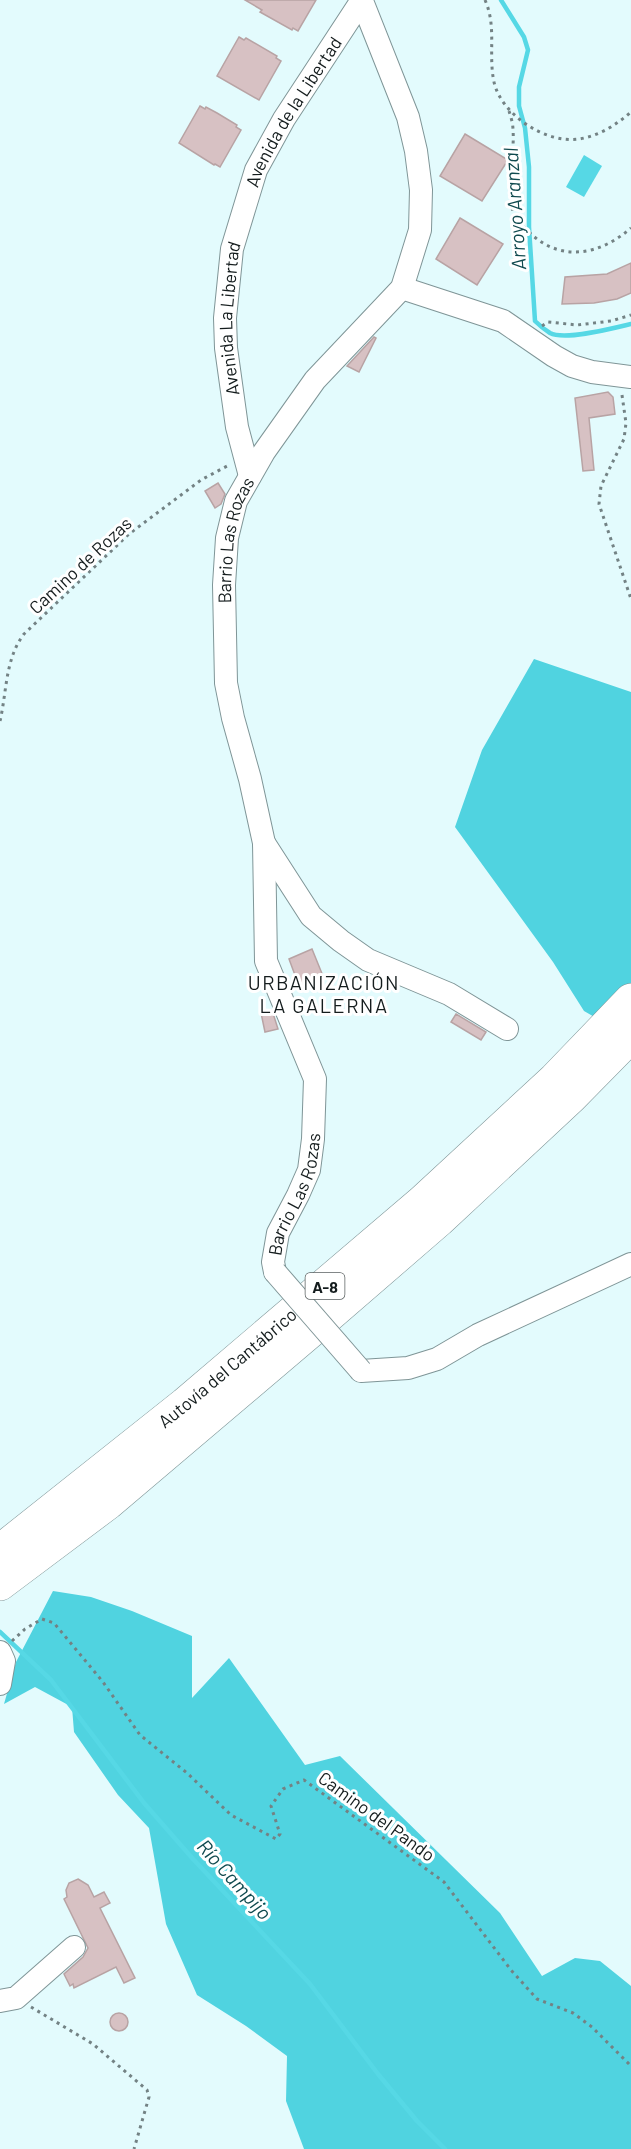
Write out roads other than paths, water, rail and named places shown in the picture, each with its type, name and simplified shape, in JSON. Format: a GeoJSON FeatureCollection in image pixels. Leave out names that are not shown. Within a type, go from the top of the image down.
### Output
{"type":"FeatureCollection","features":[{"type":"Feature","properties":{"kind":"highway","name":"Autovía del Cantábrico"},"geometry":{"type":"LineString","coordinates":[[0,1551],[185,1404],[422,1202],[555,1079],[631,1000]]}},
{"type":"Feature","properties":{"kind":"highway","name":"Autovía del Cantábrico"},"geometry":{"type":"LineString","coordinates":[[0,1584],[108,1503],[439,1220],[571,1097],[631,1036]]}},
{"type":"Feature","properties":{"kind":"street","name":"Avenida de la Libertad"},"geometry":{"type":"LineString","coordinates":[[236,231],[256,170],[284,119],[362,0]]}},
{"type":"Feature","properties":{"kind":"street"},"geometry":{"type":"LineString","coordinates":[[362,0],[408,117],[416,151],[421,190],[420,231],[402,288],[503,321],[572,366],[592,372],[624,376]]}},
{"type":"Feature","properties":{"kind":"street","name":"Avenida La Libertad"},"geometry":{"type":"LineString","coordinates":[[236,231],[227,285],[226,348],[237,427],[248,467]]}},
{"type":"Feature","properties":{"kind":"street","name":"Barrio Las Rozas"},"geometry":{"type":"LineString","coordinates":[[402,288],[315,380],[264,452],[248,467],[236,501],[228,538],[223,634],[226,683],[232,718],[250,780],[264,843],[266,961],[315,1079],[313,1139],[309,1170],[278,1233],[273,1263],[275,1272],[361,1371],[408,1368],[437,1359],[477,1335],[631,1263]]}},
{"type":"Feature","properties":{"kind":"street","name":"Barrio Las Rozas"},"geometry":{"type":"LineString","coordinates":[[264,843],[311,916],[341,941],[368,960],[449,994],[507,1029]]}},
{"type":"Feature","properties":{"kind":"street"},"geometry":{"type":"LineString","coordinates":[[0,1652],[4,1661],[0,1684]]}},
{"type":"Feature","properties":{"kind":"street"},"geometry":{"type":"LineString","coordinates":[[8,2000],[74,1947]]}},
{"type":"Feature","properties":{"kind":"waterway","name":"Arroyo Aranzal"},"geometry":{"type":"LineString","coordinates":[[501,0],[524,37],[528,50],[519,87],[519,106],[525,128],[529,167],[529,227],[535,321],[550,333],[567,336],[631,324]]}},
{"type":"Feature","properties":{"kind":"waterway","name":"Río Campijo"},"geometry":{"type":"LineString","coordinates":[[0,1632],[51,1680],[144,1803],[310,1984],[378,2074],[417,2121],[445,2149]]}},
{"type":"Feature","properties":{"kind":"district","name":"URBANIZACIÓN LA GALERNA"},"geometry":{"type":"Point","coordinates":[324,994]}}]}
